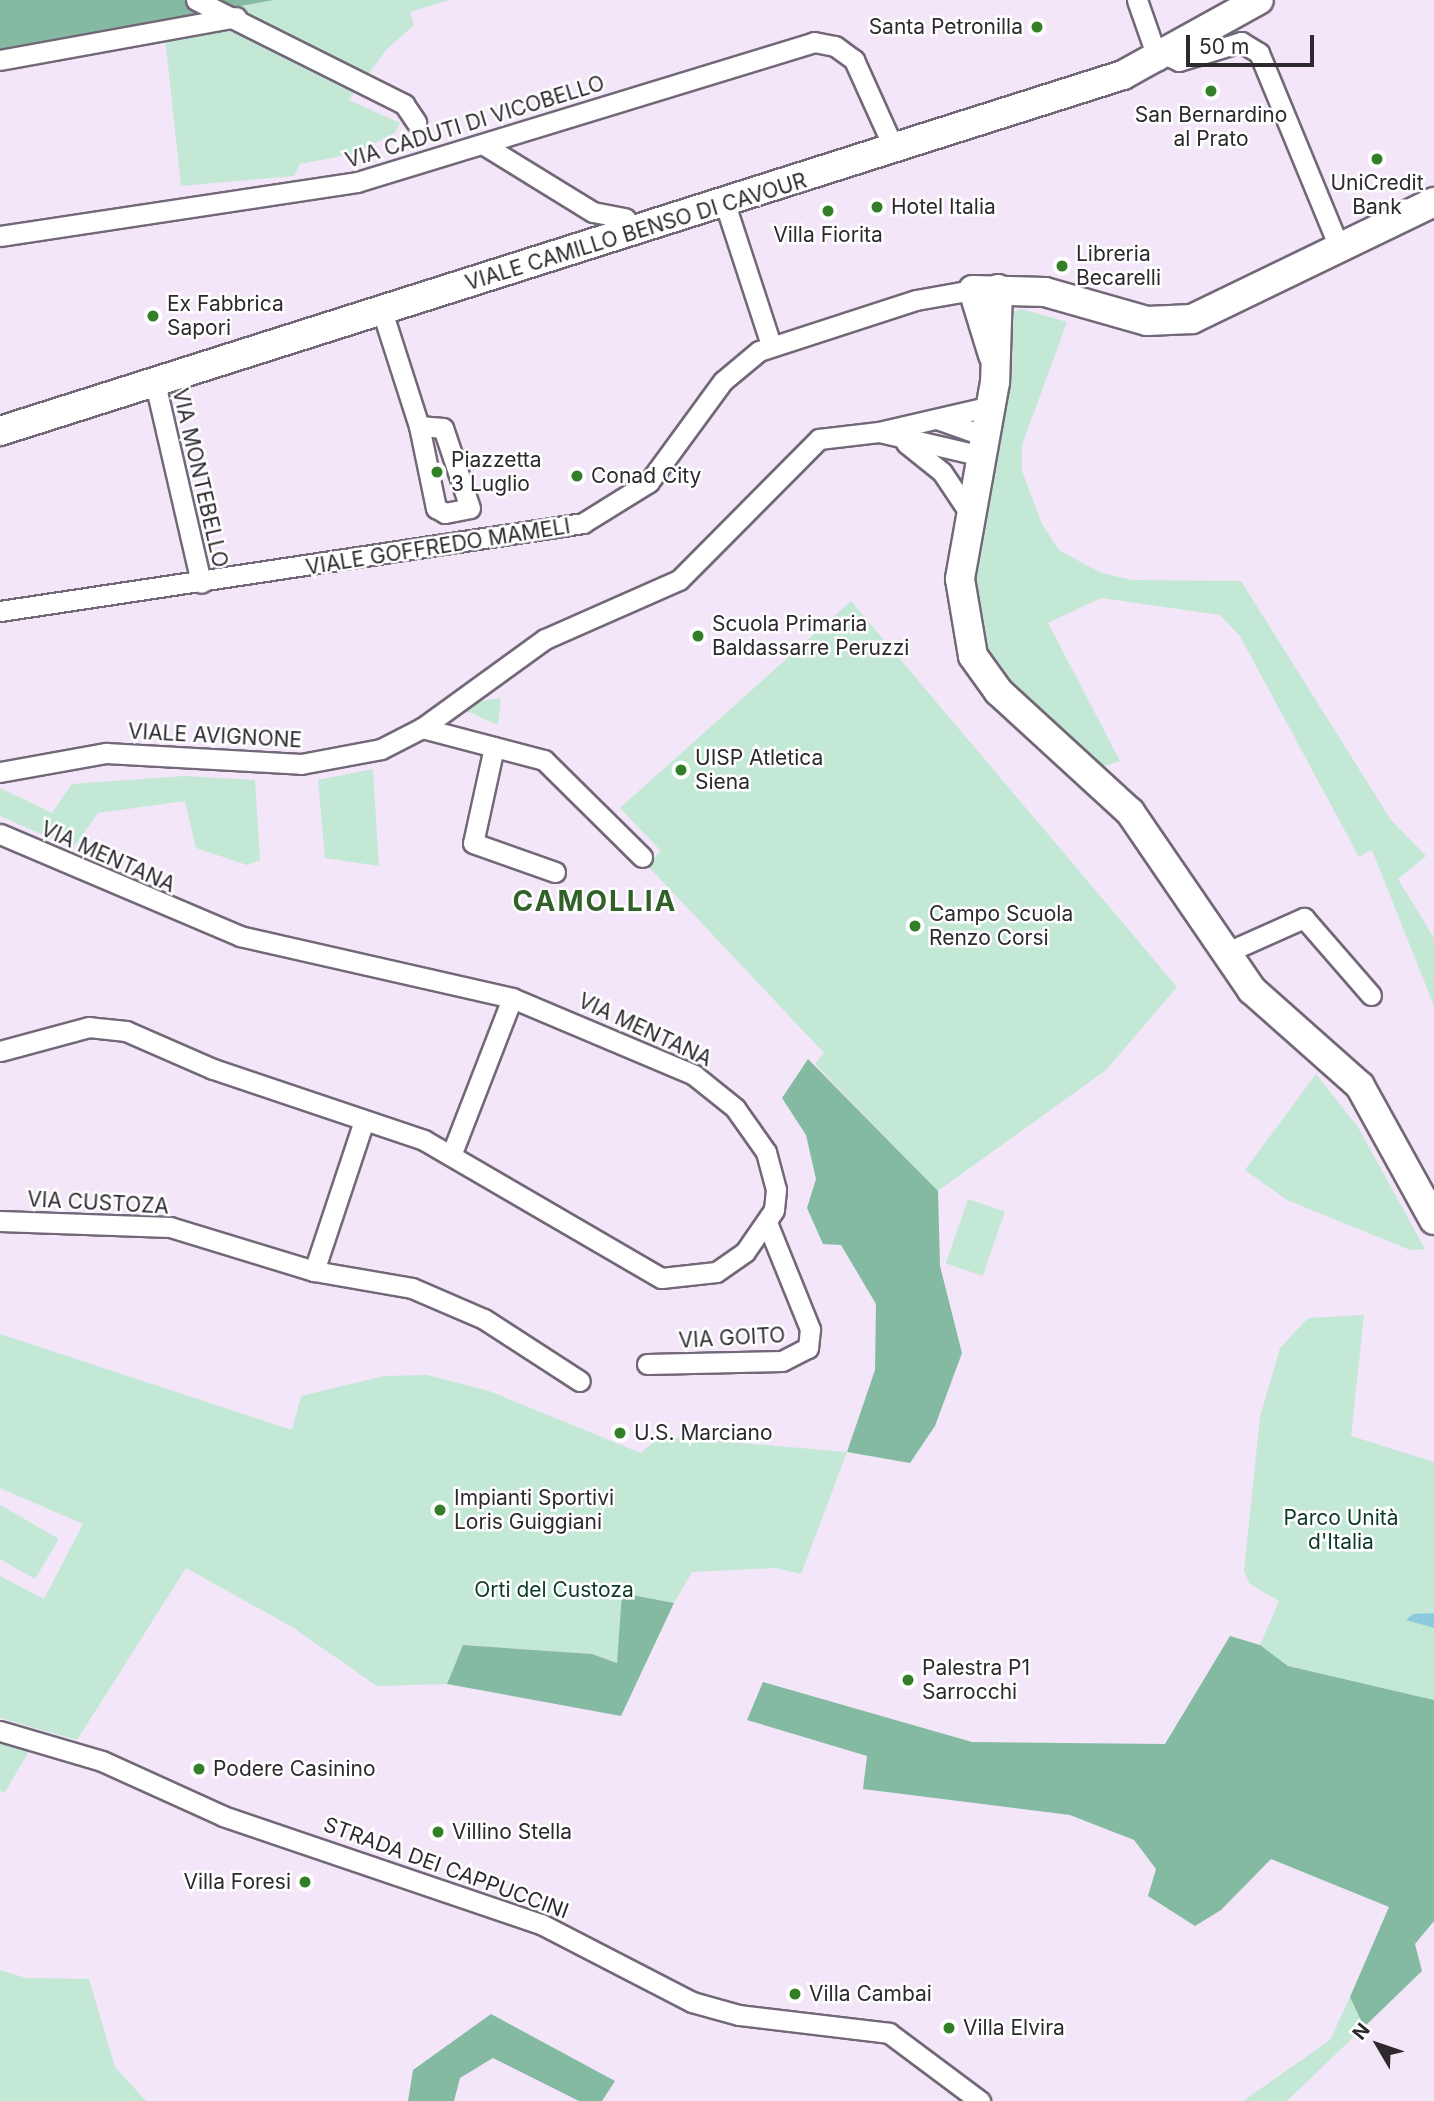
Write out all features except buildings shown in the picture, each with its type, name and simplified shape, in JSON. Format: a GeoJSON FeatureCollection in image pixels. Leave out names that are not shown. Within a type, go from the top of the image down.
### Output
{"type":"FeatureCollection","features":[{"type":"Feature","properties":{"kind":"street"},"geometry":{"type":"LineString","coordinates":[[196,0],[237,17],[408,106],[416,122]]}},
{"type":"Feature","properties":{"kind":"street"},"geometry":{"type":"LineString","coordinates":[[1137,0],[1162,57],[1179,61],[1241,42],[1258,53],[1340,250]]}},
{"type":"Feature","properties":{"kind":"street","name":"VIALE CAMILLO BENSO DI CAVOUR"},"geometry":{"type":"LineString","coordinates":[[0,431],[895,151],[1162,57],[1259,0]]}},
{"type":"Feature","properties":{"kind":"street"},"geometry":{"type":"LineString","coordinates":[[0,60],[237,17]]}},
{"type":"Feature","properties":{"kind":"street","name":"VIA CADUTI DI VICOBELLO"},"geometry":{"type":"LineString","coordinates":[[0,236],[85,219],[314,191],[484,145],[818,42],[854,60],[895,151]]}},
{"type":"Feature","properties":{"kind":"street"},"geometry":{"type":"LineString","coordinates":[[484,145],[593,212],[625,218]]}},
{"type":"Feature","properties":{"kind":"street","name":"VIALE GOFFREDO MAMELI"},"geometry":{"type":"LineString","coordinates":[[0,611],[545,533],[596,519],[649,482],[723,381],[771,345],[916,300],[986,290],[1054,294],[1141,320],[1184,321],[1218,312],[1434,202]]}},
{"type":"Feature","properties":{"kind":"street"},"geometry":{"type":"LineString","coordinates":[[725,204],[771,345]]}},
{"type":"Feature","properties":{"kind":"street"},"geometry":{"type":"LineString","coordinates":[[986,290],[996,365],[991,406],[970,514],[961,607],[978,666],[1130,812],[1223,954],[1260,999],[1360,1086],[1434,1220]]}},
{"type":"Feature","properties":{"kind":"street"},"geometry":{"type":"LineString","coordinates":[[382,310],[419,426]]}},
{"type":"Feature","properties":{"kind":"street","name":"VIA MONTEBELLO"},"geometry":{"type":"LineString","coordinates":[[155,383],[201,583]]}},
{"type":"Feature","properties":{"kind":"street","name":"VIALE AVIGNONE"},"geometry":{"type":"LineString","coordinates":[[879,432],[991,406]]}},
{"type":"Feature","properties":{"kind":"street"},"geometry":{"type":"LineString","coordinates":[[937,419],[984,446]]}},
{"type":"Feature","properties":{"kind":"street","name":"VIALE AVIGNONE"},"geometry":{"type":"LineString","coordinates":[[0,772],[116,753],[315,764],[381,750],[422,728],[545,639],[680,580],[808,446],[847,432],[879,432],[984,446]]}},
{"type":"Feature","properties":{"kind":"street","name":"VIALE AVIGNONE"},"geometry":{"type":"LineString","coordinates":[[879,432],[931,460],[970,514]]}},
{"type":"Feature","properties":{"kind":"street"},"geometry":{"type":"LineString","coordinates":[[422,728],[533,755],[562,772],[642,857]]}},
{"type":"Feature","properties":{"kind":"street"},"geometry":{"type":"LineString","coordinates":[[494,747],[473,843],[555,872]]}},
{"type":"Feature","properties":{"kind":"street","name":"VIA MENTANA"},"geometry":{"type":"LineString","coordinates":[[0,834],[240,936],[512,998],[645,1052],[723,1096],[746,1120],[773,1170],[776,1199],[768,1225]]}},
{"type":"Feature","properties":{"kind":"street"},"geometry":{"type":"LineString","coordinates":[[1223,954],[1304,918],[1371,995]]}},
{"type":"Feature","properties":{"kind":"street"},"geometry":{"type":"LineString","coordinates":[[452,1153],[512,998]]}},
{"type":"Feature","properties":{"kind":"street"},"geometry":{"type":"LineString","coordinates":[[0,1051],[89,1027],[114,1027],[452,1153],[575,1233],[661,1278],[716,1272],[768,1225]]}},
{"type":"Feature","properties":{"kind":"street"},"geometry":{"type":"LineString","coordinates":[[314,1271],[364,1121]]}},
{"type":"Feature","properties":{"kind":"street","name":"VIA CUSTOZA"},"geometry":{"type":"LineString","coordinates":[[0,1221],[170,1227],[314,1271],[441,1297],[580,1381]]}},
{"type":"Feature","properties":{"kind":"street","name":"VIA GOITO"},"geometry":{"type":"LineString","coordinates":[[648,1364],[775,1362],[808,1348],[810,1329],[768,1225]]}},
{"type":"Feature","properties":{"kind":"street","name":"STRADA DEI CAPPUCCINI"},"geometry":{"type":"LineString","coordinates":[[0,1731],[102,1761],[223,1816],[541,1924],[692,2002],[755,2017],[889,2033],[980,2101]]}},
{"type":"Feature","properties":{"kind":"green space"},"geometry":{"type":"Polygon","coordinates":[[[0,0],[274,0],[0,49],[0,0]]]}},
{"type":"Feature","properties":{"kind":"green space"},"geometry":{"type":"Polygon","coordinates":[[[274,0],[449,0],[410,12],[414,25],[386,50],[349,100],[400,123],[395,133],[352,154],[300,164],[294,176],[181,186],[163,18],[274,0]]]}},
{"type":"Feature","properties":{"kind":"green space"},"geometry":{"type":"Polygon","coordinates":[[[1021,309],[1067,322],[1022,445],[1022,471],[1042,524],[1059,550],[1101,573],[1132,580],[1241,581],[1391,820],[1426,856],[1398,879],[1434,938],[1434,1006],[1372,850],[1359,857],[1240,636],[1220,615],[1101,598],[1048,623],[1120,761],[1102,767],[1019,695],[984,652],[973,576],[1011,312],[1021,309]]]}},
{"type":"Feature","properties":{"kind":"green space","name":"Campo Scuola Renzo Corsi"},"geometry":{"type":"Polygon","coordinates":[[[851,601],[1177,987],[1106,1070],[938,1191],[815,1064],[824,1053],[647,865],[661,851],[620,808],[851,601]]]}},
{"type":"Feature","properties":{"kind":"green space"},"geometry":{"type":"Polygon","coordinates":[[[501,698],[498,725],[460,708],[464,704],[501,698]]]}},
{"type":"Feature","properties":{"kind":"green space"},"geometry":{"type":"Polygon","coordinates":[[[373,769],[379,866],[325,858],[318,780],[373,769]]]}},
{"type":"Feature","properties":{"kind":"green space"},"geometry":{"type":"Polygon","coordinates":[[[184,776],[255,780],[260,860],[247,865],[196,848],[185,801],[98,813],[73,848],[0,816],[0,788],[52,813],[72,784],[184,776]]]}},
{"type":"Feature","properties":{"kind":"green space"},"geometry":{"type":"Polygon","coordinates":[[[808,1059],[938,1191],[940,1266],[962,1353],[935,1426],[910,1463],[847,1452],[875,1370],[876,1304],[841,1245],[823,1244],[807,1208],[816,1179],[806,1135],[782,1098],[808,1059]]]}},
{"type":"Feature","properties":{"kind":"green space"},"geometry":{"type":"Polygon","coordinates":[[[1316,1074],[1358,1127],[1425,1249],[1410,1250],[1287,1200],[1245,1170],[1316,1074]]]}},
{"type":"Feature","properties":{"kind":"green space"},"geometry":{"type":"Polygon","coordinates":[[[968,1199],[1005,1212],[983,1276],[946,1263],[968,1199]]]}},
{"type":"Feature","properties":{"kind":"green space","name":"Parco Unità d'Italia"},"geometry":{"type":"Polygon","coordinates":[[[1364,1315],[1351,1436],[1434,1462],[1434,1700],[1288,1666],[1260,1645],[1279,1601],[1250,1584],[1244,1571],[1260,1417],[1280,1348],[1308,1318],[1364,1315]]]}},
{"type":"Feature","properties":{"kind":"green space","name":"Impianti Sportivi Loris Guiggiani"},"geometry":{"type":"Polygon","coordinates":[[[0,1334],[292,1430],[301,1396],[384,1376],[427,1375],[489,1391],[641,1453],[660,1436],[847,1452],[801,1574],[775,1568],[692,1572],[674,1603],[622,1593],[618,1663],[592,1654],[463,1645],[447,1684],[377,1686],[292,1627],[186,1568],[77,1740],[0,1718],[0,1576],[44,1599],[83,1524],[0,1488],[0,1334]]]}},
{"type":"Feature","properties":{"kind":"green space"},"geometry":{"type":"Polygon","coordinates":[[[0,1505],[59,1539],[35,1579],[0,1559],[0,1505]]]}},
{"type":"Feature","properties":{"kind":"green space"},"geometry":{"type":"Polygon","coordinates":[[[622,1593],[674,1603],[621,1716],[447,1684],[463,1645],[592,1654],[617,1663],[622,1593]]]}},
{"type":"Feature","properties":{"kind":"green space"},"geometry":{"type":"Polygon","coordinates":[[[1230,1636],[1260,1645],[1288,1666],[1434,1700],[1434,1921],[1415,1944],[1422,1971],[1364,2027],[1350,1997],[1389,1907],[1271,1859],[1221,1910],[1195,1926],[1148,1896],[1156,1869],[1134,1840],[1070,1815],[863,1789],[867,1756],[747,1720],[763,1682],[972,1742],[1165,1744],[1230,1636]]]}},
{"type":"Feature","properties":{"kind":"green space"},"geometry":{"type":"Polygon","coordinates":[[[0,1740],[31,1748],[5,1792],[0,1791],[0,1740]]]}},
{"type":"Feature","properties":{"kind":"green space"},"geometry":{"type":"Polygon","coordinates":[[[0,1970],[26,1978],[89,1979],[115,2067],[146,2101],[0,2101],[0,1970]]]}},
{"type":"Feature","properties":{"kind":"green space"},"geometry":{"type":"Polygon","coordinates":[[[1350,1997],[1364,2027],[1287,2101],[1243,2101],[1330,2040],[1350,1997]]]}},
{"type":"Feature","properties":{"kind":"green space"},"geometry":{"type":"Polygon","coordinates":[[[491,2014],[615,2081],[602,2101],[579,2101],[493,2058],[460,2078],[454,2101],[408,2101],[413,2070],[491,2014]]]}},
{"type":"Feature","properties":{"kind":"water"},"geometry":{"type":"Polygon","coordinates":[[[1434,1613],[1434,1628],[1406,1620],[1413,1614],[1434,1613]]]}},
{"type":"Feature","properties":{"kind":"place","name":"Santa Petronilla"},"geometry":{"type":"Point","coordinates":[1037,27]}},
{"type":"Feature","properties":{"kind":"place","name":"San Bernardino al Prato"},"geometry":{"type":"Point","coordinates":[1211,91]}},
{"type":"Feature","properties":{"kind":"place","name":"UniCredit Bank"},"geometry":{"type":"Point","coordinates":[1377,159]}},
{"type":"Feature","properties":{"kind":"place","name":"Hotel Italia"},"geometry":{"type":"Point","coordinates":[877,207]}},
{"type":"Feature","properties":{"kind":"place","name":"Villa Fiorita"},"geometry":{"type":"Point","coordinates":[828,211]}},
{"type":"Feature","properties":{"kind":"place","name":"Libreria Becarelli"},"geometry":{"type":"Point","coordinates":[1062,266]}},
{"type":"Feature","properties":{"kind":"place","name":"Ex Fabbrica Sapori"},"geometry":{"type":"Point","coordinates":[153,316]}},
{"type":"Feature","properties":{"kind":"place","name":"Piazzetta 3 Luglio"},"geometry":{"type":"Point","coordinates":[437,472]}},
{"type":"Feature","properties":{"kind":"place","name":"Conad City"},"geometry":{"type":"Point","coordinates":[577,476]}},
{"type":"Feature","properties":{"kind":"place","name":"Scuola Primaria Baldassarre Peruzzi"},"geometry":{"type":"Point","coordinates":[698,636]}},
{"type":"Feature","properties":{"kind":"place","name":"UISP Atletica Siena"},"geometry":{"type":"Point","coordinates":[681,770]}},
{"type":"Feature","properties":{"kind":"place","name":"Campo Scuola Renzo Corsi"},"geometry":{"type":"Point","coordinates":[915,926]}},
{"type":"Feature","properties":{"kind":"place","name":"U.S. Marciano"},"geometry":{"type":"Point","coordinates":[620,1433]}},
{"type":"Feature","properties":{"kind":"place","name":"Impianti Sportivi Loris Guiggiani"},"geometry":{"type":"Point","coordinates":[440,1510]}},
{"type":"Feature","properties":{"kind":"place","name":"Palestra P1 Sarrocchi"},"geometry":{"type":"Point","coordinates":[908,1680]}},
{"type":"Feature","properties":{"kind":"place","name":"Podere Casinino"},"geometry":{"type":"Point","coordinates":[199,1769]}},
{"type":"Feature","properties":{"kind":"place","name":"Villino Stella"},"geometry":{"type":"Point","coordinates":[438,1832]}},
{"type":"Feature","properties":{"kind":"place","name":"Villa Foresi"},"geometry":{"type":"Point","coordinates":[305,1882]}},
{"type":"Feature","properties":{"kind":"place","name":"Villa Cambai"},"geometry":{"type":"Point","coordinates":[795,1994]}},
{"type":"Feature","properties":{"kind":"place","name":"Villa Elvira"},"geometry":{"type":"Point","coordinates":[949,2028]}},
{"type":"Feature","properties":{"kind":"district","name":"CAMOLLIA"},"geometry":{"type":"Point","coordinates":[595,901]}},
{"type":"Feature","properties":{"kind":"park label","name":"Orti del Custoza"},"geometry":{"type":"Point","coordinates":[554,1590]}}]}
